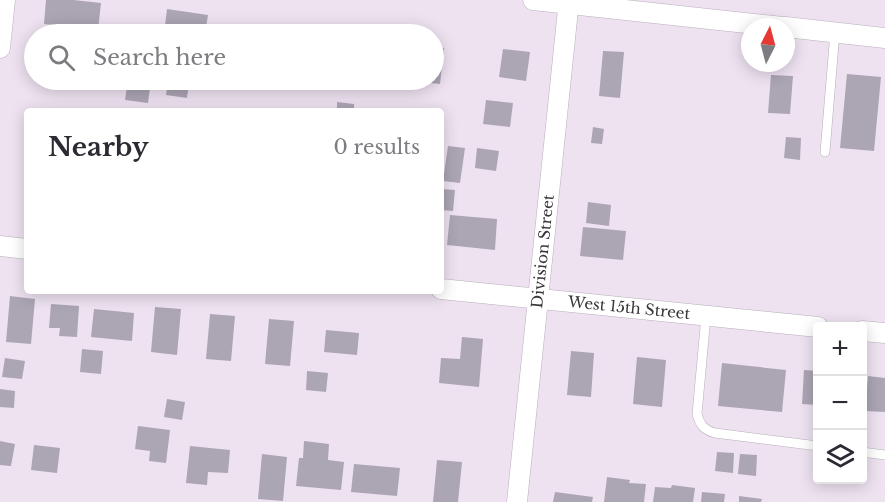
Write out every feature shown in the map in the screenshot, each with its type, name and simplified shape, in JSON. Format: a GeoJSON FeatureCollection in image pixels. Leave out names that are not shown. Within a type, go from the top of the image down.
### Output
{"type":"FeatureCollection","features":[{"type":"Feature","properties":{"kind":"street"},"geometry":{"type":"LineString","coordinates":[[0,48],[5,0]]}},
{"type":"Feature","properties":{"kind":"street"},"geometry":{"type":"LineString","coordinates":[[533,0],[672,11],[741,21]]}},
{"type":"Feature","properties":{"kind":"street","name":"Division Street"},"geometry":{"type":"LineString","coordinates":[[517,502],[569,2]]}},
{"type":"Feature","properties":{"kind":"street"},"geometry":{"type":"LineString","coordinates":[[795,28],[885,38]]}},
{"type":"Feature","properties":{"kind":"street"},"geometry":{"type":"LineString","coordinates":[[0,246],[24,249]]}},
{"type":"Feature","properties":{"kind":"street","name":"West 15th Street"},"geometry":{"type":"LineString","coordinates":[[444,289],[813,327]]}},
{"type":"Feature","properties":{"kind":"street"},"geometry":{"type":"LineString","coordinates":[[867,331],[885,333]]}},
{"type":"Feature","properties":{"kind":"lane"},"geometry":{"type":"LineString","coordinates":[[825,152],[835,32]]}},
{"type":"Feature","properties":{"kind":"lane"},"geometry":{"type":"LineString","coordinates":[[706,316],[697,414],[699,423],[706,430],[715,433],[813,445]]}},
{"type":"Feature","properties":{"kind":"lane"},"geometry":{"type":"LineString","coordinates":[[867,453],[885,455]]}},
{"type":"Feature","properties":{"kind":"building"},"geometry":{"type":"Polygon","coordinates":[[[46,0],[101,3],[99,24],[44,24],[46,0]]]}},
{"type":"Feature","properties":{"kind":"building"},"geometry":{"type":"Polygon","coordinates":[[[167,9],[208,15],[207,24],[165,24],[167,9]]]}},
{"type":"Feature","properties":{"kind":"building"},"geometry":{"type":"Polygon","coordinates":[[[503,49],[530,52],[526,81],[499,77],[503,49]]]}},
{"type":"Feature","properties":{"kind":"building"},"geometry":{"type":"Polygon","coordinates":[[[603,51],[624,52],[620,98],[599,96],[603,51]]]}},
{"type":"Feature","properties":{"kind":"building"},"geometry":{"type":"Polygon","coordinates":[[[847,74],[881,77],[874,151],[840,148],[847,74]]]}},
{"type":"Feature","properties":{"kind":"building"},"geometry":{"type":"Polygon","coordinates":[[[771,75],[793,76],[790,114],[768,113],[771,75]]]}},
{"type":"Feature","properties":{"kind":"building"},"geometry":{"type":"Polygon","coordinates":[[[126,90],[150,90],[148,103],[125,100],[126,90]]]}},
{"type":"Feature","properties":{"kind":"building"},"geometry":{"type":"Polygon","coordinates":[[[167,90],[188,90],[187,98],[166,95],[167,90]]]}},
{"type":"Feature","properties":{"kind":"building"},"geometry":{"type":"Polygon","coordinates":[[[486,100],[513,103],[510,127],[483,124],[486,100]]]}},
{"type":"Feature","properties":{"kind":"building"},"geometry":{"type":"Polygon","coordinates":[[[337,102],[354,104],[354,108],[337,108],[337,102]]]}},
{"type":"Feature","properties":{"kind":"building"},"geometry":{"type":"Polygon","coordinates":[[[593,127],[604,129],[602,144],[591,143],[593,127]]]}},
{"type":"Feature","properties":{"kind":"building"},"geometry":{"type":"Polygon","coordinates":[[[786,137],[801,138],[800,160],[784,158],[786,137]]]}},
{"type":"Feature","properties":{"kind":"building"},"geometry":{"type":"Polygon","coordinates":[[[448,146],[465,148],[460,183],[444,181],[448,146]]]}},
{"type":"Feature","properties":{"kind":"building"},"geometry":{"type":"Polygon","coordinates":[[[477,148],[499,151],[496,171],[475,168],[477,148]]]}},
{"type":"Feature","properties":{"kind":"building"},"geometry":{"type":"Polygon","coordinates":[[[444,189],[455,190],[453,211],[444,210],[444,189]]]}},
{"type":"Feature","properties":{"kind":"building"},"geometry":{"type":"Polygon","coordinates":[[[588,202],[611,205],[609,226],[586,223],[588,202]]]}},
{"type":"Feature","properties":{"kind":"building"},"geometry":{"type":"Polygon","coordinates":[[[450,215],[497,219],[495,250],[447,245],[450,215]]]}},
{"type":"Feature","properties":{"kind":"building"},"geometry":{"type":"Polygon","coordinates":[[[583,227],[626,231],[623,260],[580,256],[583,227]]]}},
{"type":"Feature","properties":{"kind":"building"},"geometry":{"type":"Polygon","coordinates":[[[10,296],[35,299],[31,344],[6,342],[10,296]]]}},
{"type":"Feature","properties":{"kind":"building"},"geometry":{"type":"Polygon","coordinates":[[[51,304],[79,306],[77,337],[59,336],[60,328],[49,328],[51,304]]]}},
{"type":"Feature","properties":{"kind":"building"},"geometry":{"type":"Polygon","coordinates":[[[155,307],[181,309],[177,355],[151,352],[155,307]]]}},
{"type":"Feature","properties":{"kind":"building"},"geometry":{"type":"Polygon","coordinates":[[[94,309],[134,313],[132,341],[91,337],[94,309]]]}},
{"type":"Feature","properties":{"kind":"building"},"geometry":{"type":"Polygon","coordinates":[[[210,314],[235,316],[231,361],[206,359],[210,314]]]}},
{"type":"Feature","properties":{"kind":"building"},"geometry":{"type":"Polygon","coordinates":[[[269,319],[294,321],[290,366],[265,364],[269,319]]]}},
{"type":"Feature","properties":{"kind":"building"},"geometry":{"type":"Polygon","coordinates":[[[326,330],[359,333],[357,355],[324,352],[326,330]]]}},
{"type":"Feature","properties":{"kind":"building"},"geometry":{"type":"Polygon","coordinates":[[[462,337],[483,339],[479,387],[439,383],[441,358],[460,359],[462,337]]]}},
{"type":"Feature","properties":{"kind":"building"},"geometry":{"type":"Polygon","coordinates":[[[82,349],[103,351],[101,374],[80,372],[82,349]]]}},
{"type":"Feature","properties":{"kind":"building"},"geometry":{"type":"Polygon","coordinates":[[[571,351],[594,353],[591,397],[567,395],[571,351]]]}},
{"type":"Feature","properties":{"kind":"building"},"geometry":{"type":"Polygon","coordinates":[[[637,357],[666,360],[662,407],[633,404],[637,357]]]}},
{"type":"Feature","properties":{"kind":"building"},"geometry":{"type":"Polygon","coordinates":[[[5,358],[25,361],[22,379],[2,377],[5,358]]]}},
{"type":"Feature","properties":{"kind":"building"},"geometry":{"type":"Polygon","coordinates":[[[722,363],[786,370],[782,412],[718,406],[722,363]]]}},
{"type":"Feature","properties":{"kind":"building"},"geometry":{"type":"Polygon","coordinates":[[[804,370],[813,371],[813,405],[802,404],[804,370]]]}},
{"type":"Feature","properties":{"kind":"building"},"geometry":{"type":"Polygon","coordinates":[[[307,371],[328,373],[326,392],[306,390],[307,371]]]}},
{"type":"Feature","properties":{"kind":"building"},"geometry":{"type":"Polygon","coordinates":[[[868,376],[885,378],[885,412],[867,411],[868,376]]]}},
{"type":"Feature","properties":{"kind":"building"},"geometry":{"type":"Polygon","coordinates":[[[0,389],[15,391],[14,408],[0,407],[0,389]]]}},
{"type":"Feature","properties":{"kind":"building"},"geometry":{"type":"Polygon","coordinates":[[[167,399],[185,402],[182,420],[164,417],[167,399]]]}},
{"type":"Feature","properties":{"kind":"building"},"geometry":{"type":"Polygon","coordinates":[[[138,426],[170,430],[166,463],[149,461],[150,451],[135,449],[138,426]]]}},
{"type":"Feature","properties":{"kind":"building"},"geometry":{"type":"Polygon","coordinates":[[[0,441],[15,444],[11,466],[0,465],[0,441]]]}},
{"type":"Feature","properties":{"kind":"building"},"geometry":{"type":"Polygon","coordinates":[[[304,441],[329,444],[328,460],[344,462],[341,490],[296,486],[299,458],[303,458],[304,441]]]}},
{"type":"Feature","properties":{"kind":"building"},"geometry":{"type":"Polygon","coordinates":[[[34,445],[60,448],[57,473],[31,470],[34,445]]]}},
{"type":"Feature","properties":{"kind":"building"},"geometry":{"type":"Polygon","coordinates":[[[190,446],[230,450],[228,473],[208,472],[207,485],[186,483],[190,446]]]}},
{"type":"Feature","properties":{"kind":"building"},"geometry":{"type":"Polygon","coordinates":[[[717,452],[734,453],[733,473],[715,471],[717,452]]]}},
{"type":"Feature","properties":{"kind":"building"},"geometry":{"type":"Polygon","coordinates":[[[262,454],[287,457],[283,501],[258,499],[262,454]]]}},
{"type":"Feature","properties":{"kind":"building"},"geometry":{"type":"Polygon","coordinates":[[[740,454],[757,455],[756,476],[738,474],[740,454]]]}},
{"type":"Feature","properties":{"kind":"building"},"geometry":{"type":"Polygon","coordinates":[[[437,460],[462,462],[458,502],[433,502],[437,460]]]}},
{"type":"Feature","properties":{"kind":"building"},"geometry":{"type":"Polygon","coordinates":[[[354,464],[400,468],[397,496],[351,492],[354,464]]]}},
{"type":"Feature","properties":{"kind":"building"},"geometry":{"type":"Polygon","coordinates":[[[607,477],[630,480],[629,483],[646,484],[644,502],[604,502],[607,477]]]}},
{"type":"Feature","properties":{"kind":"building"},"geometry":{"type":"Polygon","coordinates":[[[672,485],[695,488],[693,502],[653,502],[655,487],[671,488],[672,485]]]}},
{"type":"Feature","properties":{"kind":"building"},"geometry":{"type":"Polygon","coordinates":[[[555,492],[593,497],[592,502],[553,502],[555,492]]]}},
{"type":"Feature","properties":{"kind":"building"},"geometry":{"type":"Polygon","coordinates":[[[702,492],[725,494],[724,502],[701,502],[702,492]]]}},
{"type":"Feature","properties":{"kind":"building"},"geometry":{"type":"Polygon","coordinates":[[[739,496],[762,499],[761,502],[739,502],[739,496]]]}}]}
